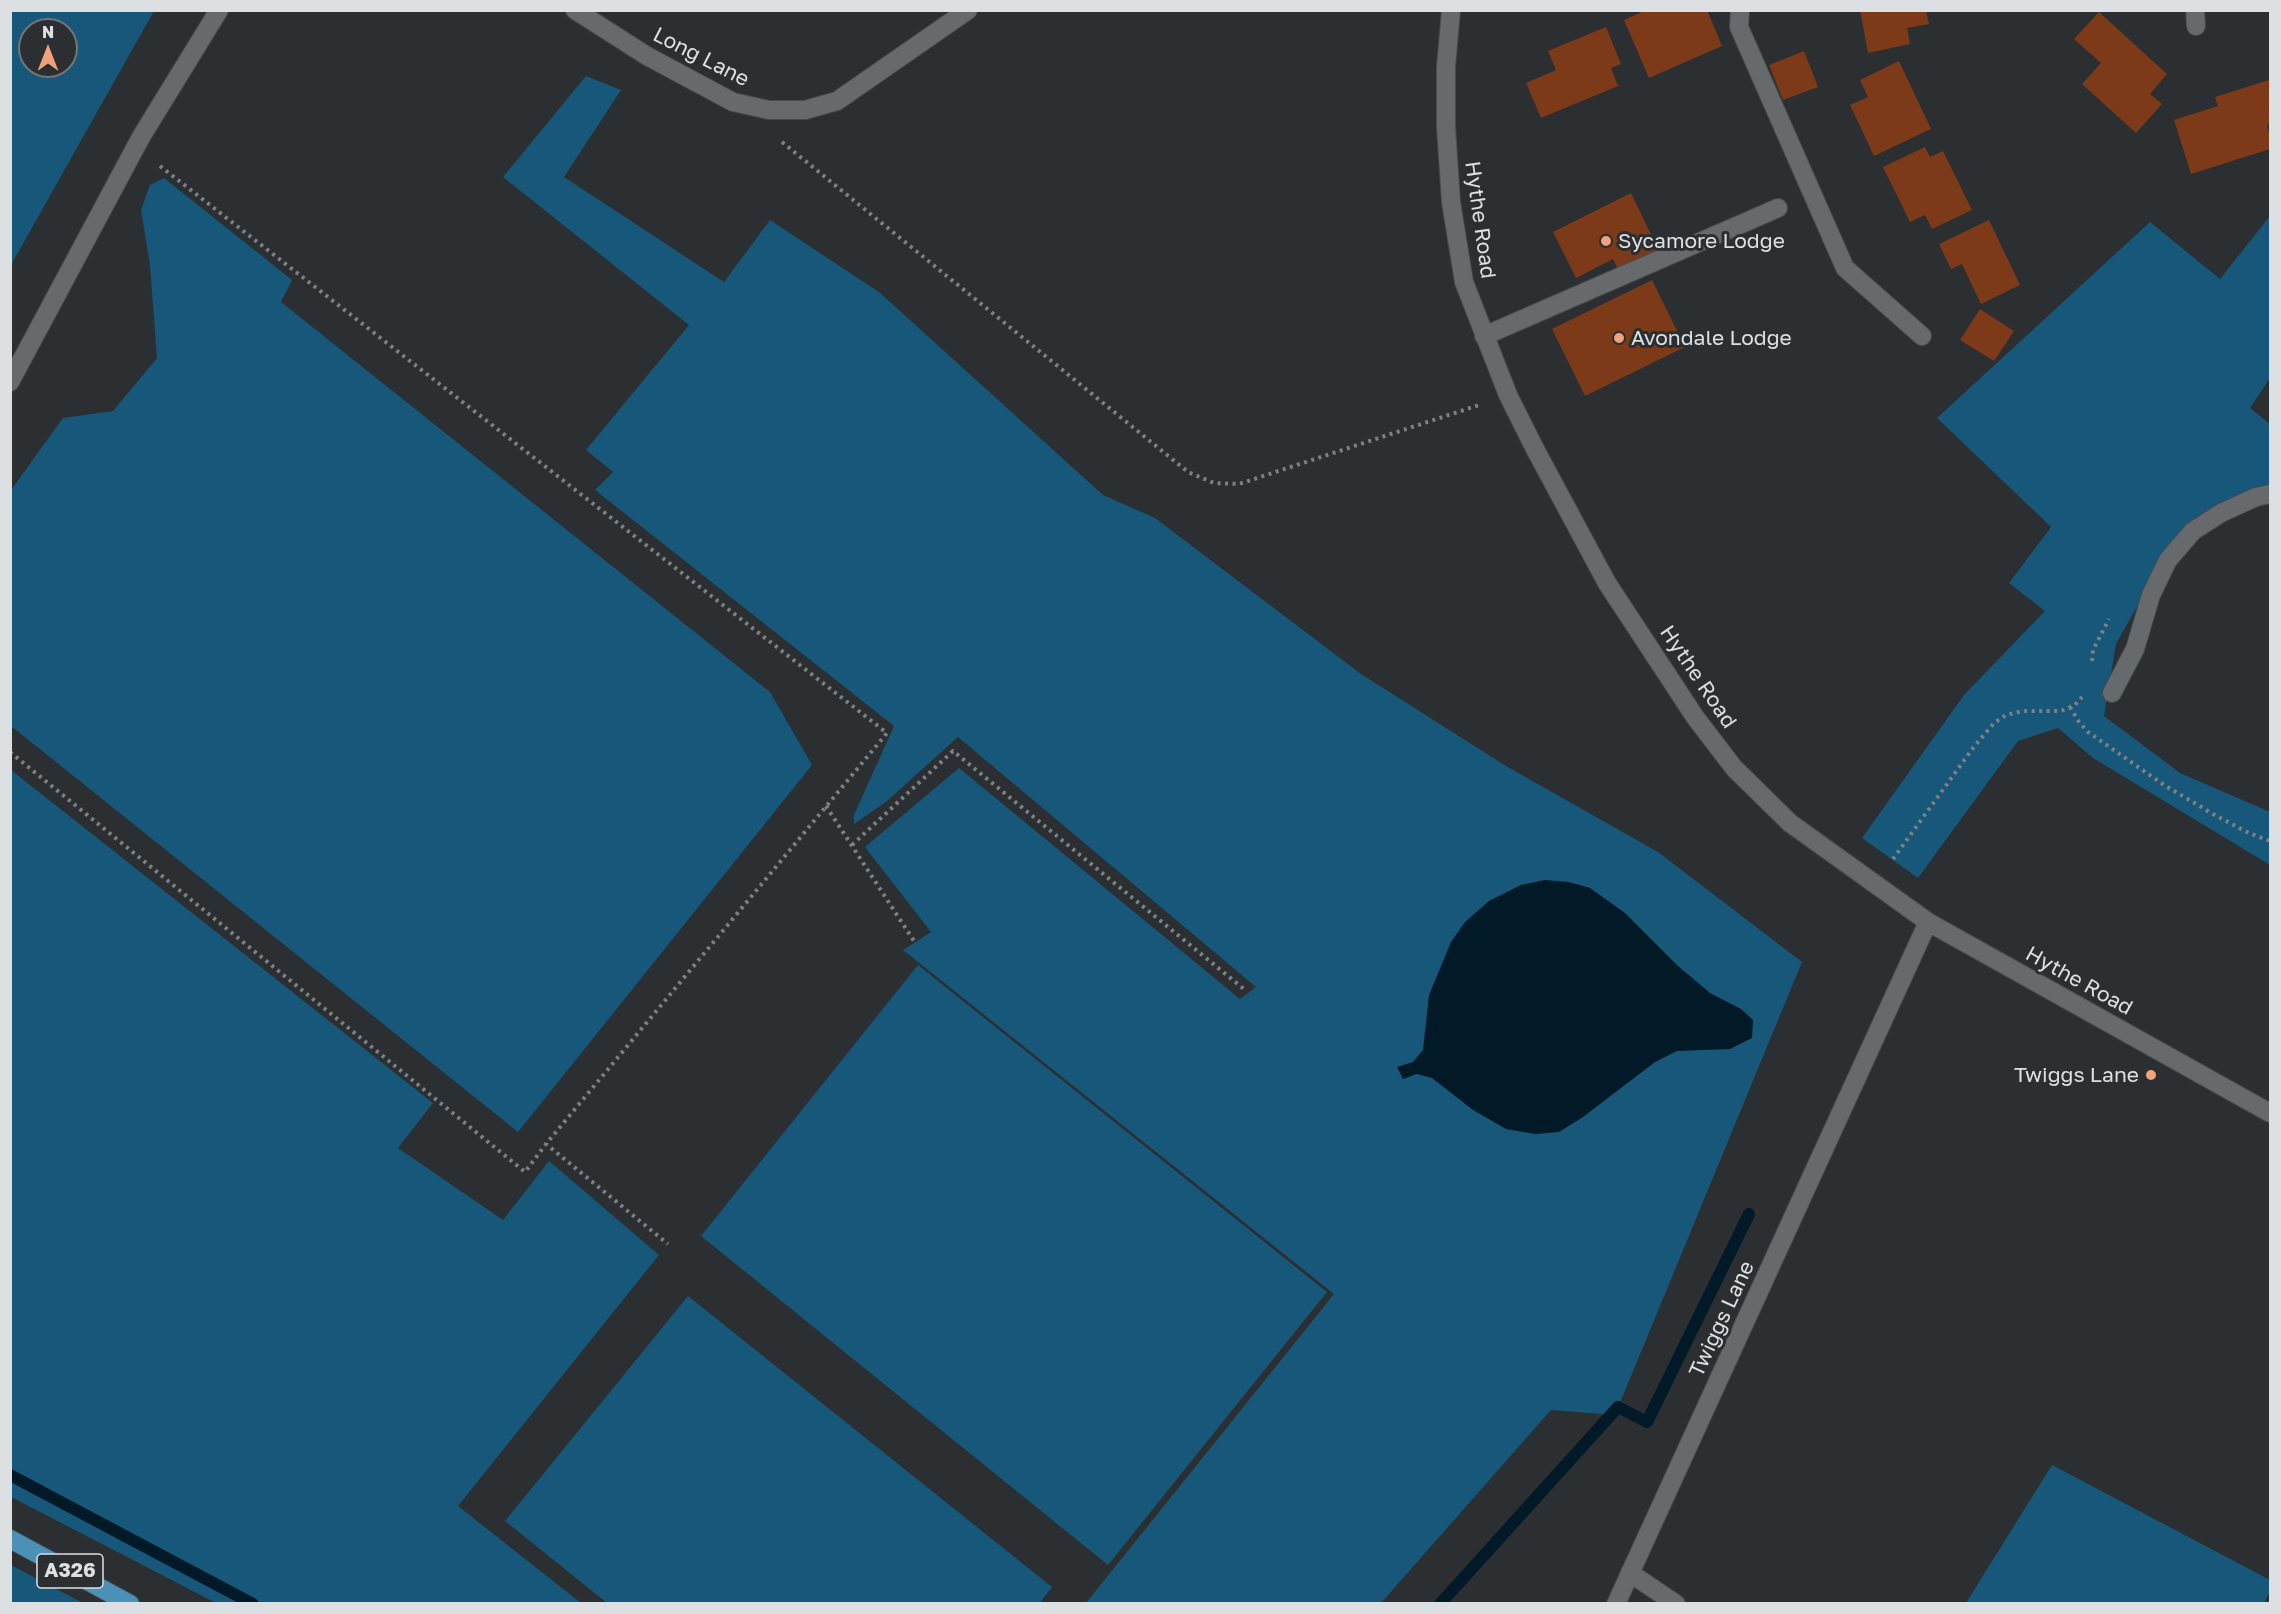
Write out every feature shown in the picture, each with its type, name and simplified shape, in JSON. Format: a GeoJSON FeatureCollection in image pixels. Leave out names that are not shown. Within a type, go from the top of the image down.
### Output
{"type":"FeatureCollection","features":[{"type":"Feature","properties":{"kind":"main road","name":"A326"},"geometry":{"type":"LineString","coordinates":[[10,1539],[129,1604]]}},
{"type":"Feature","properties":{"kind":"street"},"geometry":{"type":"LineString","coordinates":[[10,382],[135,147],[219,10]]}},
{"type":"Feature","properties":{"kind":"street","name":"Long Lane"},"geometry":{"type":"LineString","coordinates":[[575,10],[647,56],[733,102],[769,110],[806,110],[837,101],[968,10]]}},
{"type":"Feature","properties":{"kind":"street","name":"Hythe Road"},"geometry":{"type":"LineString","coordinates":[[1451,10],[1446,67],[1446,127],[1451,202],[1464,282],[1508,395],[1607,583],[1695,717],[1734,768],[1790,823],[1928,922],[2271,1113]]}},
{"type":"Feature","properties":{"kind":"street"},"geometry":{"type":"LineString","coordinates":[[1740,10],[1739,27],[1845,268],[1922,336]]}},
{"type":"Feature","properties":{"kind":"street"},"geometry":{"type":"LineString","coordinates":[[1484,336],[1778,208]]}},
{"type":"Feature","properties":{"kind":"street"},"geometry":{"type":"LineString","coordinates":[[2112,693],[2135,650],[2151,595],[2168,560],[2193,531],[2221,513],[2256,497],[2271,494]]}},
{"type":"Feature","properties":{"kind":"street","name":"Twiggs Lane"},"geometry":{"type":"LineString","coordinates":[[1616,1604],[1928,922]]}},
{"type":"Feature","properties":{"kind":"street"},"geometry":{"type":"LineString","coordinates":[[1630,1573],[1676,1604]]}},
{"type":"Feature","properties":{"kind":"path"},"geometry":{"type":"LineString","coordinates":[[779,140],[1188,472],[1214,483],[1239,484],[1508,395]]}},
{"type":"Feature","properties":{"kind":"path"},"geometry":{"type":"LineString","coordinates":[[10,752],[525,1172],[887,733],[135,147]]}},
{"type":"Feature","properties":{"kind":"path"},"geometry":{"type":"LineString","coordinates":[[2091,666],[2093,650],[2101,631],[2114,611]]}},
{"type":"Feature","properties":{"kind":"path"},"geometry":{"type":"LineString","coordinates":[[1875,884],[1973,748],[1994,723],[2006,715],[2023,711],[2061,711],[2070,707],[2084,694]]}},
{"type":"Feature","properties":{"kind":"path"},"geometry":{"type":"LineString","coordinates":[[2070,707],[2088,732],[2164,784],[2213,814],[2249,833],[2271,841]]}},
{"type":"Feature","properties":{"kind":"path"},"geometry":{"type":"LineString","coordinates":[[852,845],[953,751],[1245,990]]}},
{"type":"Feature","properties":{"kind":"path"},"geometry":{"type":"LineString","coordinates":[[826,806],[914,941]]}},
{"type":"Feature","properties":{"kind":"path"},"geometry":{"type":"LineString","coordinates":[[546,1144],[668,1244]]}},
{"type":"Feature","properties":{"kind":"shaded area"},"geometry":{"type":"Polygon","coordinates":[[[10,11],[154,11],[11,265],[10,11]]]}},
{"type":"Feature","properties":{"kind":"shaded area"},"geometry":{"type":"Polygon","coordinates":[[[586,76],[621,90],[564,177],[724,282],[770,220],[879,292],[1103,495],[1155,518],[1361,674],[1506,766],[1658,852],[1802,962],[1615,1415],[1551,1410],[1381,1603],[1086,1603],[1334,1294],[903,950],[931,932],[865,847],[959,768],[1240,999],[1256,987],[958,737],[886,802],[854,824],[854,815],[894,726],[595,490],[613,472],[586,450],[689,325],[503,177],[586,76]]]}},
{"type":"Feature","properties":{"kind":"shaded area"},"geometry":{"type":"Polygon","coordinates":[[[164,178],[292,280],[281,302],[770,692],[812,765],[518,1132],[11,726],[11,490],[63,418],[113,411],[157,358],[150,265],[141,210],[150,185],[164,178]]]}},
{"type":"Feature","properties":{"kind":"shaded area"},"geometry":{"type":"Polygon","coordinates":[[[2270,216],[2270,378],[2250,408],[2270,424],[2270,490],[2170,548],[2116,644],[2104,716],[2180,773],[2270,812],[2270,865],[2093,758],[2058,728],[2018,741],[1918,878],[1862,838],[1964,695],[2045,611],[2009,583],[2051,527],[1937,418],[2150,222],[2220,279],[2270,216]]]}},
{"type":"Feature","properties":{"kind":"shaded area"},"geometry":{"type":"Polygon","coordinates":[[[11,770],[433,1103],[398,1148],[503,1220],[549,1161],[659,1255],[458,1506],[581,1603],[216,1603],[11,1497],[11,770]]]}},
{"type":"Feature","properties":{"kind":"shaded area"},"geometry":{"type":"Polygon","coordinates":[[[1545,880],[1569,882],[1590,888],[1625,913],[1678,966],[1710,993],[1741,1009],[1753,1020],[1752,1038],[1730,1049],[1677,1051],[1655,1062],[1583,1117],[1559,1132],[1535,1134],[1506,1129],[1473,1110],[1432,1078],[1417,1074],[1403,1079],[1397,1067],[1413,1062],[1423,1050],[1429,995],[1451,942],[1465,922],[1489,901],[1521,885],[1545,880]]]}},
{"type":"Feature","properties":{"kind":"shaded area"},"geometry":{"type":"Polygon","coordinates":[[[918,965],[1327,1292],[1108,1565],[701,1236],[918,965]]]}},
{"type":"Feature","properties":{"kind":"shaded area"},"geometry":{"type":"Polygon","coordinates":[[[688,1296],[1052,1587],[1039,1604],[607,1603],[505,1521],[688,1296]]]}},
{"type":"Feature","properties":{"kind":"shaded area"},"geometry":{"type":"Polygon","coordinates":[[[2052,1465],[2270,1580],[2270,1592],[2264,1603],[1966,1603],[2052,1465]]]}},
{"type":"Feature","properties":{"kind":"shaded area"},"geometry":{"type":"Polygon","coordinates":[[[11,1565],[62,1592],[83,1603],[11,1603],[11,1565]]]}},
{"type":"Feature","properties":{"kind":"building"},"geometry":{"type":"Polygon","coordinates":[[[1646,10],[1707,10],[1722,46],[1649,78],[1624,20],[1646,10]]]}},
{"type":"Feature","properties":{"kind":"building"},"geometry":{"type":"Polygon","coordinates":[[[1860,10],[1926,10],[1929,24],[1907,28],[1910,44],[1868,53],[1860,10]]]}},
{"type":"Feature","properties":{"kind":"building"},"geometry":{"type":"Polygon","coordinates":[[[2099,12],[2167,74],[2150,94],[2162,104],[2136,133],[2082,84],[2101,63],[2074,39],[2099,12]]]}},
{"type":"Feature","properties":{"kind":"building"},"geometry":{"type":"Polygon","coordinates":[[[1606,27],[1621,64],[1611,68],[1618,86],[1541,118],[1526,83],[1556,70],[1548,51],[1606,27]]]}},
{"type":"Feature","properties":{"kind":"building"},"geometry":{"type":"Polygon","coordinates":[[[1804,51],[1818,87],[1783,100],[1769,65],[1804,51]]]}},
{"type":"Feature","properties":{"kind":"building"},"geometry":{"type":"Polygon","coordinates":[[[1899,61],[1931,129],[1874,156],[1850,105],[1868,97],[1860,80],[1899,61]]]}},
{"type":"Feature","properties":{"kind":"building"},"geometry":{"type":"Polygon","coordinates":[[[2269,80],[2270,124],[2267,125],[2270,149],[2191,174],[2174,120],[2218,106],[2215,97],[2269,80]]]}},
{"type":"Feature","properties":{"kind":"building"},"geometry":{"type":"Polygon","coordinates":[[[1925,147],[1930,157],[1943,151],[1972,210],[1932,229],[1925,215],[1910,222],[1883,167],[1925,147]]]}},
{"type":"Feature","properties":{"kind":"building","name":"Sycamore Lodge"},"geometry":{"type":"Polygon","coordinates":[[[1631,193],[1659,251],[1619,271],[1613,259],[1576,278],[1553,232],[1631,193]]]}},
{"type":"Feature","properties":{"kind":"building"},"geometry":{"type":"Polygon","coordinates":[[[1989,220],[2020,285],[1981,304],[1962,264],[1951,269],[1939,244],[1989,220]]]}},
{"type":"Feature","properties":{"kind":"building","name":"Avondale Lodge"},"geometry":{"type":"Polygon","coordinates":[[[1652,280],[1685,347],[1585,396],[1552,329],[1652,280]]]}},
{"type":"Feature","properties":{"kind":"building"},"geometry":{"type":"Polygon","coordinates":[[[1980,309],[2014,331],[1994,361],[1960,340],[1980,309]]]}},
{"type":"Feature","properties":{"kind":"waterway"},"geometry":{"type":"LineString","coordinates":[[1440,1604],[1618,1407],[1647,1422],[1749,1214]]}},
{"type":"Feature","properties":{"kind":"waterway"},"geometry":{"type":"LineString","coordinates":[[10,1475],[253,1604]]}},
{"type":"Feature","properties":{"kind":"place","name":"Sycamore Lodge"},"geometry":{"type":"Point","coordinates":[1606,241]}},
{"type":"Feature","properties":{"kind":"place","name":"Avondale Lodge"},"geometry":{"type":"Point","coordinates":[1619,338]}},
{"type":"Feature","properties":{"kind":"place","name":"Twiggs Lane"},"geometry":{"type":"Point","coordinates":[2151,1075]}}]}
